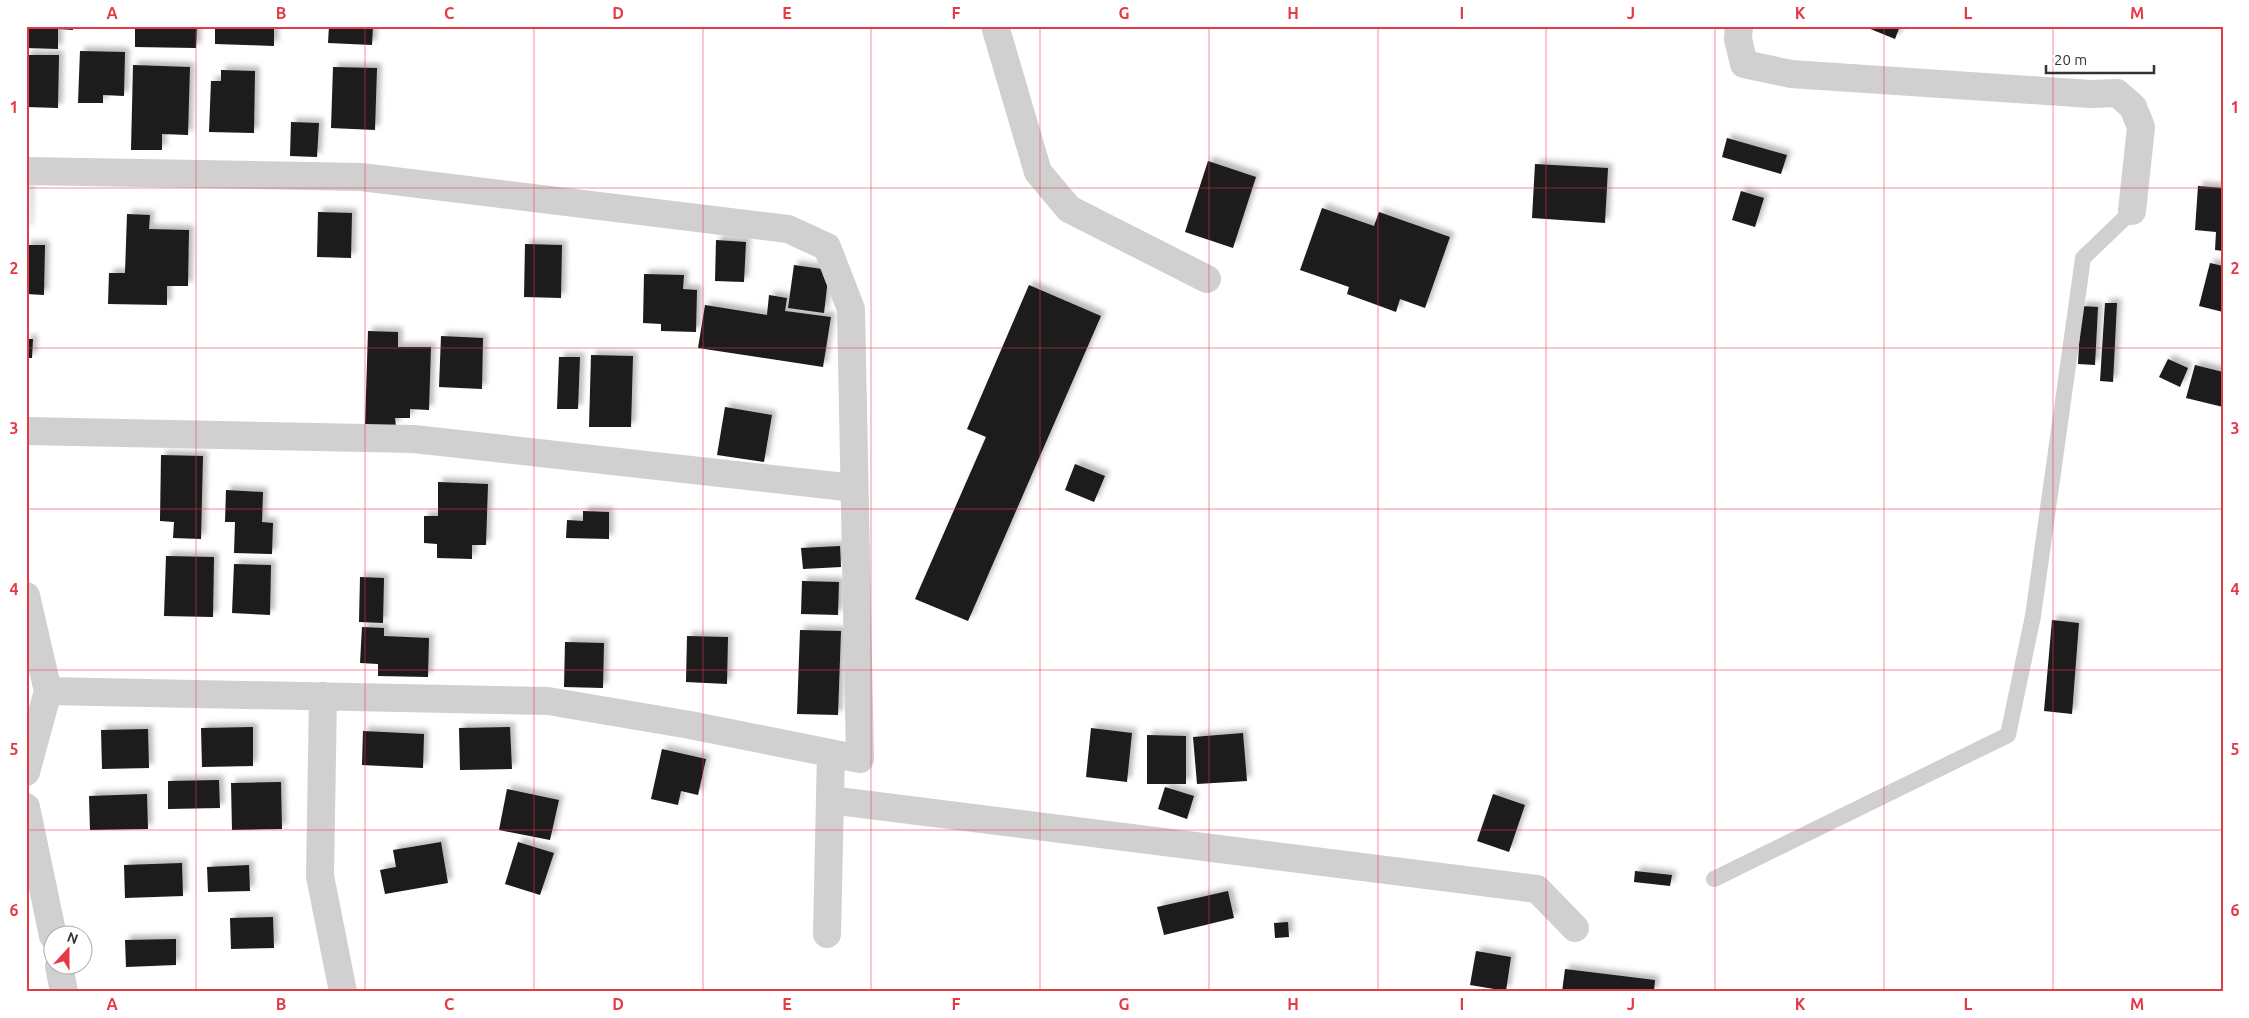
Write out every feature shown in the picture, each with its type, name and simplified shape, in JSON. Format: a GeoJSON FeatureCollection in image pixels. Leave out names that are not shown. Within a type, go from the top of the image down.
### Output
{"type":"FeatureCollection","features":[{"type":"Feature","properties":{"kind":"street"},"geometry":{"type":"LineString","coordinates":[[995,26],[1038,172],[1069,209],[1207,279]]}},
{"type":"Feature","properties":{"kind":"street"},"geometry":{"type":"LineString","coordinates":[[1739,26],[1738,39],[1744,64],[1791,74],[2092,94],[2117,93],[2133,107],[2141,127],[2132,211]]}},
{"type":"Feature","properties":{"kind":"street"},"geometry":{"type":"LineString","coordinates":[[26,171],[361,177],[788,229],[827,247],[851,310],[860,759],[690,725],[548,701],[48,691]]}},
{"type":"Feature","properties":{"kind":"street"},"geometry":{"type":"LineString","coordinates":[[26,431],[414,439],[854,488]]}},
{"type":"Feature","properties":{"kind":"street"},"geometry":{"type":"LineString","coordinates":[[26,596],[48,691],[26,772]]}},
{"type":"Feature","properties":{"kind":"street"},"geometry":{"type":"LineString","coordinates":[[322,696],[320,876],[343,992]]}},
{"type":"Feature","properties":{"kind":"street"},"geometry":{"type":"LineString","coordinates":[[827,934],[831,753]]}},
{"type":"Feature","properties":{"kind":"street"},"geometry":{"type":"LineString","coordinates":[[830,800],[1538,889],[1575,928]]}},
{"type":"Feature","properties":{"kind":"street"},"geometry":{"type":"LineString","coordinates":[[26,807],[50,926]]}},
{"type":"Feature","properties":{"kind":"street"},"geometry":{"type":"LineString","coordinates":[[61,976],[64,992]]}},
{"type":"Feature","properties":{"kind":"lane"},"geometry":{"type":"LineString","coordinates":[[1714,879],[2008,735],[2033,616],[2083,258],[2132,211]]}},
{"type":"Feature","properties":{"kind":"building"},"geometry":{"type":"Polygon","coordinates":[[[26,26],[73,26],[73,30],[58,29],[58,49],[26,48],[26,26]]]}},
{"type":"Feature","properties":{"kind":"building"},"geometry":{"type":"Polygon","coordinates":[[[135,26],[197,26],[196,48],[135,47],[135,26]]]}},
{"type":"Feature","properties":{"kind":"building"},"geometry":{"type":"Polygon","coordinates":[[[215,26],[274,26],[274,46],[215,44],[215,26]]]}},
{"type":"Feature","properties":{"kind":"building"},"geometry":{"type":"Polygon","coordinates":[[[329,26],[373,26],[372,45],[328,43],[329,26]]]}},
{"type":"Feature","properties":{"kind":"building"},"geometry":{"type":"Polygon","coordinates":[[[1863,26],[1900,26],[1895,39],[1863,26]]]}},
{"type":"Feature","properties":{"kind":"building"},"geometry":{"type":"Polygon","coordinates":[[[80,51],[125,52],[124,96],[103,95],[103,103],[78,103],[80,51]]]}},
{"type":"Feature","properties":{"kind":"building"},"geometry":{"type":"Polygon","coordinates":[[[26,55],[59,55],[58,108],[26,107],[26,55]]]}},
{"type":"Feature","properties":{"kind":"building"},"geometry":{"type":"Polygon","coordinates":[[[133,65],[190,67],[188,135],[162,134],[162,150],[131,150],[133,65]]]}},
{"type":"Feature","properties":{"kind":"building"},"geometry":{"type":"Polygon","coordinates":[[[333,67],[377,68],[375,130],[331,128],[333,67]]]}},
{"type":"Feature","properties":{"kind":"building"},"geometry":{"type":"Polygon","coordinates":[[[221,70],[255,71],[254,133],[209,132],[211,81],[221,81],[221,70]]]}},
{"type":"Feature","properties":{"kind":"building"},"geometry":{"type":"Polygon","coordinates":[[[291,122],[319,123],[317,157],[290,156],[291,122]]]}},
{"type":"Feature","properties":{"kind":"building"},"geometry":{"type":"Polygon","coordinates":[[[1727,138],[1787,155],[1781,174],[1722,157],[1727,138]]]}},
{"type":"Feature","properties":{"kind":"building"},"geometry":{"type":"Polygon","coordinates":[[[1208,161],[1256,177],[1233,248],[1185,232],[1208,161]]]}},
{"type":"Feature","properties":{"kind":"building"},"geometry":{"type":"Polygon","coordinates":[[[1535,164],[1608,168],[1605,223],[1532,218],[1535,164]]]}},
{"type":"Feature","properties":{"kind":"building"},"geometry":{"type":"Polygon","coordinates":[[[2198,186],[2223,188],[2223,251],[2215,250],[2216,232],[2195,230],[2198,186]]]}},
{"type":"Feature","properties":{"kind":"building"},"geometry":{"type":"Polygon","coordinates":[[[26,188],[29,188],[28,230],[26,230],[26,188]]]}},
{"type":"Feature","properties":{"kind":"building"},"geometry":{"type":"Polygon","coordinates":[[[1741,191],[1764,198],[1755,227],[1732,220],[1741,191]]]}},
{"type":"Feature","properties":{"kind":"building"},"geometry":{"type":"Polygon","coordinates":[[[1322,208],[1374,226],[1379,212],[1450,237],[1425,308],[1400,299],[1396,312],[1347,294],[1349,287],[1300,270],[1322,208]]]}},
{"type":"Feature","properties":{"kind":"building"},"geometry":{"type":"Polygon","coordinates":[[[318,212],[352,213],[351,258],[317,257],[318,212]]]}},
{"type":"Feature","properties":{"kind":"building"},"geometry":{"type":"Polygon","coordinates":[[[127,214],[150,215],[149,229],[189,230],[188,286],[167,286],[167,305],[108,304],[109,273],[125,273],[127,214]]]}},
{"type":"Feature","properties":{"kind":"building"},"geometry":{"type":"Polygon","coordinates":[[[716,240],[746,242],[744,282],[715,281],[716,240]]]}},
{"type":"Feature","properties":{"kind":"building"},"geometry":{"type":"Polygon","coordinates":[[[525,244],[562,245],[561,298],[524,297],[525,244]]]}},
{"type":"Feature","properties":{"kind":"building"},"geometry":{"type":"Polygon","coordinates":[[[26,245],[45,245],[44,295],[26,294],[26,245]]]}},
{"type":"Feature","properties":{"kind":"building"},"geometry":{"type":"Polygon","coordinates":[[[2210,263],[2223,266],[2223,312],[2199,306],[2210,263]]]}},
{"type":"Feature","properties":{"kind":"building"},"geometry":{"type":"Polygon","coordinates":[[[794,265],[829,270],[824,313],[788,308],[794,265]]]}},
{"type":"Feature","properties":{"kind":"building"},"geometry":{"type":"Polygon","coordinates":[[[644,274],[684,275],[683,289],[697,290],[696,332],[661,331],[661,324],[643,323],[644,274]]]}},
{"type":"Feature","properties":{"kind":"building"},"geometry":{"type":"Polygon","coordinates":[[[1029,285],[1101,316],[968,621],[915,599],[986,437],[967,429],[1029,285]]]}},
{"type":"Feature","properties":{"kind":"building"},"geometry":{"type":"Polygon","coordinates":[[[769,295],[787,298],[785,311],[831,317],[823,367],[698,348],[705,305],[767,315],[769,295]]]}},
{"type":"Feature","properties":{"kind":"building"},"geometry":{"type":"Polygon","coordinates":[[[2105,303],[2117,303],[2113,382],[2100,381],[2105,303]]]}},
{"type":"Feature","properties":{"kind":"building"},"geometry":{"type":"Polygon","coordinates":[[[2081,306],[2098,307],[2095,365],[2078,364],[2081,306]]]}},
{"type":"Feature","properties":{"kind":"building"},"geometry":{"type":"Polygon","coordinates":[[[368,331],[398,332],[398,347],[431,347],[429,410],[410,409],[410,418],[395,418],[396,426],[365,425],[368,331]]]}},
{"type":"Feature","properties":{"kind":"building"},"geometry":{"type":"Polygon","coordinates":[[[441,336],[483,338],[482,389],[439,387],[441,336]]]}},
{"type":"Feature","properties":{"kind":"building"},"geometry":{"type":"Polygon","coordinates":[[[26,339],[33,339],[32,358],[26,358],[26,339]]]}},
{"type":"Feature","properties":{"kind":"building"},"geometry":{"type":"Polygon","coordinates":[[[591,355],[633,356],[631,427],[589,427],[591,355]]]}},
{"type":"Feature","properties":{"kind":"building"},"geometry":{"type":"Polygon","coordinates":[[[559,357],[580,357],[578,409],[557,409],[559,357]]]}},
{"type":"Feature","properties":{"kind":"building"},"geometry":{"type":"Polygon","coordinates":[[[2168,359],[2188,368],[2180,387],[2159,377],[2168,359]]]}},
{"type":"Feature","properties":{"kind":"building"},"geometry":{"type":"Polygon","coordinates":[[[2195,365],[2223,372],[2223,407],[2186,398],[2195,365]]]}},
{"type":"Feature","properties":{"kind":"building"},"geometry":{"type":"Polygon","coordinates":[[[725,407],[772,415],[764,462],[717,455],[725,407]]]}},
{"type":"Feature","properties":{"kind":"building"},"geometry":{"type":"Polygon","coordinates":[[[161,455],[203,456],[201,539],[173,538],[174,522],[160,521],[161,455]]]}},
{"type":"Feature","properties":{"kind":"building"},"geometry":{"type":"Polygon","coordinates":[[[1075,464],[1105,476],[1094,502],[1065,490],[1075,464]]]}},
{"type":"Feature","properties":{"kind":"building"},"geometry":{"type":"Polygon","coordinates":[[[438,482],[488,484],[486,545],[472,545],[472,559],[437,558],[437,544],[424,543],[424,516],[438,516],[438,482]]]}},
{"type":"Feature","properties":{"kind":"building"},"geometry":{"type":"Polygon","coordinates":[[[226,490],[263,492],[262,522],[273,523],[272,554],[234,553],[235,522],[225,522],[226,490]]]}},
{"type":"Feature","properties":{"kind":"building"},"geometry":{"type":"Polygon","coordinates":[[[583,511],[609,512],[609,539],[566,538],[567,520],[583,521],[583,511]]]}},
{"type":"Feature","properties":{"kind":"building"},"geometry":{"type":"Polygon","coordinates":[[[840,546],[841,567],[803,569],[801,548],[840,546]]]}},
{"type":"Feature","properties":{"kind":"building"},"geometry":{"type":"Polygon","coordinates":[[[166,556],[214,557],[213,617],[164,616],[166,556]]]}},
{"type":"Feature","properties":{"kind":"building"},"geometry":{"type":"Polygon","coordinates":[[[234,564],[271,565],[270,615],[232,613],[234,564]]]}},
{"type":"Feature","properties":{"kind":"building"},"geometry":{"type":"Polygon","coordinates":[[[360,577],[384,578],[383,623],[359,622],[360,577]]]}},
{"type":"Feature","properties":{"kind":"building"},"geometry":{"type":"Polygon","coordinates":[[[802,581],[839,582],[838,615],[801,614],[802,581]]]}},
{"type":"Feature","properties":{"kind":"building"},"geometry":{"type":"Polygon","coordinates":[[[2052,620],[2079,623],[2072,714],[2044,711],[2052,620]]]}},
{"type":"Feature","properties":{"kind":"building"},"geometry":{"type":"Polygon","coordinates":[[[362,627],[384,628],[384,636],[429,638],[428,677],[378,676],[378,664],[360,663],[362,627]]]}},
{"type":"Feature","properties":{"kind":"building"},"geometry":{"type":"Polygon","coordinates":[[[800,630],[841,631],[838,715],[797,714],[800,630]]]}},
{"type":"Feature","properties":{"kind":"building"},"geometry":{"type":"Polygon","coordinates":[[[687,636],[728,637],[727,684],[686,682],[687,636]]]}},
{"type":"Feature","properties":{"kind":"building"},"geometry":{"type":"Polygon","coordinates":[[[565,642],[604,643],[603,688],[564,687],[565,642]]]}},
{"type":"Feature","properties":{"kind":"building"},"geometry":{"type":"Polygon","coordinates":[[[253,727],[253,766],[202,767],[201,728],[253,727]]]}},
{"type":"Feature","properties":{"kind":"building"},"geometry":{"type":"Polygon","coordinates":[[[510,727],[512,769],[460,770],[459,728],[510,727]]]}},
{"type":"Feature","properties":{"kind":"building"},"geometry":{"type":"Polygon","coordinates":[[[1091,728],[1132,733],[1127,782],[1086,777],[1091,728]]]}},
{"type":"Feature","properties":{"kind":"building"},"geometry":{"type":"Polygon","coordinates":[[[148,729],[149,768],[102,769],[101,730],[148,729]]]}},
{"type":"Feature","properties":{"kind":"building"},"geometry":{"type":"Polygon","coordinates":[[[363,731],[424,734],[423,768],[362,765],[363,731]]]}},
{"type":"Feature","properties":{"kind":"building"},"geometry":{"type":"Polygon","coordinates":[[[1243,733],[1247,781],[1197,784],[1193,737],[1243,733]]]}},
{"type":"Feature","properties":{"kind":"building"},"geometry":{"type":"Polygon","coordinates":[[[1147,735],[1186,736],[1186,784],[1147,784],[1147,735]]]}},
{"type":"Feature","properties":{"kind":"building"},"geometry":{"type":"Polygon","coordinates":[[[662,749],[706,759],[698,795],[681,791],[678,805],[651,799],[662,749]]]}},
{"type":"Feature","properties":{"kind":"building"},"geometry":{"type":"Polygon","coordinates":[[[219,780],[220,808],[168,809],[168,781],[219,780]]]}},
{"type":"Feature","properties":{"kind":"building"},"geometry":{"type":"Polygon","coordinates":[[[281,782],[282,829],[232,830],[231,783],[281,782]]]}},
{"type":"Feature","properties":{"kind":"building"},"geometry":{"type":"Polygon","coordinates":[[[1165,787],[1194,796],[1187,819],[1158,809],[1165,787]]]}},
{"type":"Feature","properties":{"kind":"building"},"geometry":{"type":"Polygon","coordinates":[[[507,789],[559,800],[550,840],[499,830],[507,789]]]}},
{"type":"Feature","properties":{"kind":"building"},"geometry":{"type":"Polygon","coordinates":[[[147,794],[148,829],[90,830],[89,796],[147,794]]]}},
{"type":"Feature","properties":{"kind":"building"},"geometry":{"type":"Polygon","coordinates":[[[1493,794],[1525,805],[1509,852],[1477,841],[1493,794]]]}},
{"type":"Feature","properties":{"kind":"building"},"geometry":{"type":"Polygon","coordinates":[[[441,842],[448,883],[385,894],[380,870],[396,867],[393,850],[441,842]]]}},
{"type":"Feature","properties":{"kind":"building"},"geometry":{"type":"Polygon","coordinates":[[[518,842],[554,853],[540,895],[505,884],[518,842]]]}},
{"type":"Feature","properties":{"kind":"building"},"geometry":{"type":"Polygon","coordinates":[[[182,863],[183,896],[125,898],[124,865],[182,863]]]}},
{"type":"Feature","properties":{"kind":"building"},"geometry":{"type":"Polygon","coordinates":[[[249,865],[250,891],[208,892],[207,867],[249,865]]]}},
{"type":"Feature","properties":{"kind":"building"},"geometry":{"type":"Polygon","coordinates":[[[1635,871],[1672,875],[1670,886],[1634,882],[1635,871]]]}},
{"type":"Feature","properties":{"kind":"building"},"geometry":{"type":"Polygon","coordinates":[[[1228,891],[1234,918],[1164,935],[1157,907],[1228,891]]]}},
{"type":"Feature","properties":{"kind":"building"},"geometry":{"type":"Polygon","coordinates":[[[273,917],[274,948],[231,949],[230,918],[273,917]]]}},
{"type":"Feature","properties":{"kind":"building"},"geometry":{"type":"Polygon","coordinates":[[[1288,922],[1289,937],[1275,938],[1274,923],[1288,922]]]}},
{"type":"Feature","properties":{"kind":"building"},"geometry":{"type":"Polygon","coordinates":[[[176,939],[176,965],[126,967],[125,940],[176,939]]]}},
{"type":"Feature","properties":{"kind":"building"},"geometry":{"type":"Polygon","coordinates":[[[1476,951],[1511,957],[1506,991],[1470,985],[1476,951]]]}},
{"type":"Feature","properties":{"kind":"building"},"geometry":{"type":"Polygon","coordinates":[[[1565,969],[1655,980],[1654,992],[1562,992],[1565,969]]]}}]}
